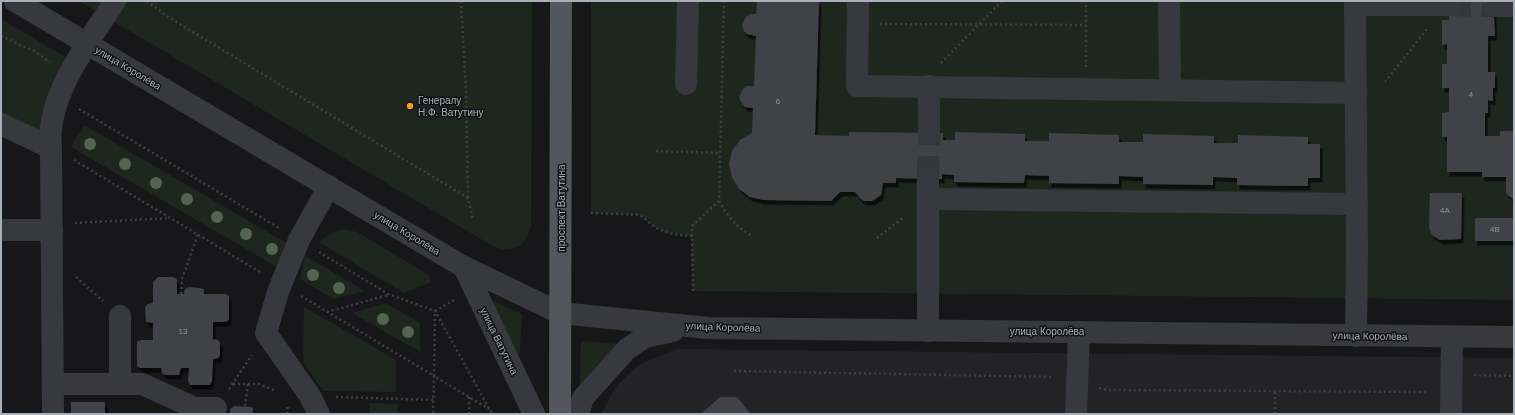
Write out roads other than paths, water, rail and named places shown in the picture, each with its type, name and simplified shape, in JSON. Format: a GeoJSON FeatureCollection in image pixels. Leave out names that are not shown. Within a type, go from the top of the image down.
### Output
{"type":"FeatureCollection","features":[{"type":"Feature","properties":{"kind":"main road","name":"проспект Ватутина"},"geometry":{"type":"LineString","coordinates":[[560,414],[562,1]]}},
{"type":"Feature","properties":{"kind":"street","name":"улица Королёва"},"geometry":{"type":"LineString","coordinates":[[15,1],[464,267],[560,313],[692,326],[928,331],[1514,338]]}},
{"type":"Feature","properties":{"kind":"street"},"geometry":{"type":"LineString","coordinates":[[53,414],[53,384],[61,227],[50,141],[54,112],[69,73],[115,1]]}},
{"type":"Feature","properties":{"kind":"street"},"geometry":{"type":"LineString","coordinates":[[686,84],[688,1]]}},
{"type":"Feature","properties":{"kind":"street"},"geometry":{"type":"LineString","coordinates":[[858,1],[857,86],[1356,93]]}},
{"type":"Feature","properties":{"kind":"street"},"geometry":{"type":"LineString","coordinates":[[1168,1],[1170,90]]}},
{"type":"Feature","properties":{"kind":"street"},"geometry":{"type":"LineString","coordinates":[[1356,336],[1357,204],[1355,5],[1447,5]]}},
{"type":"Feature","properties":{"kind":"street"},"geometry":{"type":"LineString","coordinates":[[929,86],[929,134]]}},
{"type":"Feature","properties":{"kind":"street"},"geometry":{"type":"LineString","coordinates":[[1,124],[50,141]]}},
{"type":"Feature","properties":{"kind":"street"},"geometry":{"type":"LineString","coordinates":[[314,405],[266,333],[281,285],[299,240],[329,186]]}},
{"type":"Feature","properties":{"kind":"street"},"geometry":{"type":"LineString","coordinates":[[928,331],[928,188],[1357,204]]}},
{"type":"Feature","properties":{"kind":"street"},"geometry":{"type":"LineString","coordinates":[[1,230],[61,227]]}},
{"type":"Feature","properties":{"kind":"street","name":"улица Ватутина"},"geometry":{"type":"LineString","coordinates":[[464,267],[534,414]]}},
{"type":"Feature","properties":{"kind":"street"},"geometry":{"type":"LineString","coordinates":[[120,316],[120,384]]}},
{"type":"Feature","properties":{"kind":"street"},"geometry":{"type":"LineString","coordinates":[[578,414],[583,398],[627,349],[645,337],[692,326]]}},
{"type":"Feature","properties":{"kind":"street"},"geometry":{"type":"LineString","coordinates":[[1076,414],[1079,332]]}},
{"type":"Feature","properties":{"kind":"street"},"geometry":{"type":"LineString","coordinates":[[1451,414],[1452,337]]}},
{"type":"Feature","properties":{"kind":"street"},"geometry":{"type":"LineString","coordinates":[[53,384],[142,384],[201,410]]}},
{"type":"Feature","properties":{"kind":"tunnel"},"geometry":{"type":"LineString","coordinates":[[1449,5],[1493,6]]}},
{"type":"Feature","properties":{"kind":"tunnel"},"geometry":{"type":"LineString","coordinates":[[928,178],[929,134]]}},
{"type":"Feature","properties":{"kind":"place","name":"Генералу Н.Ф. Ватутину"},"geometry":{"type":"Point","coordinates":[410,106]}}]}
